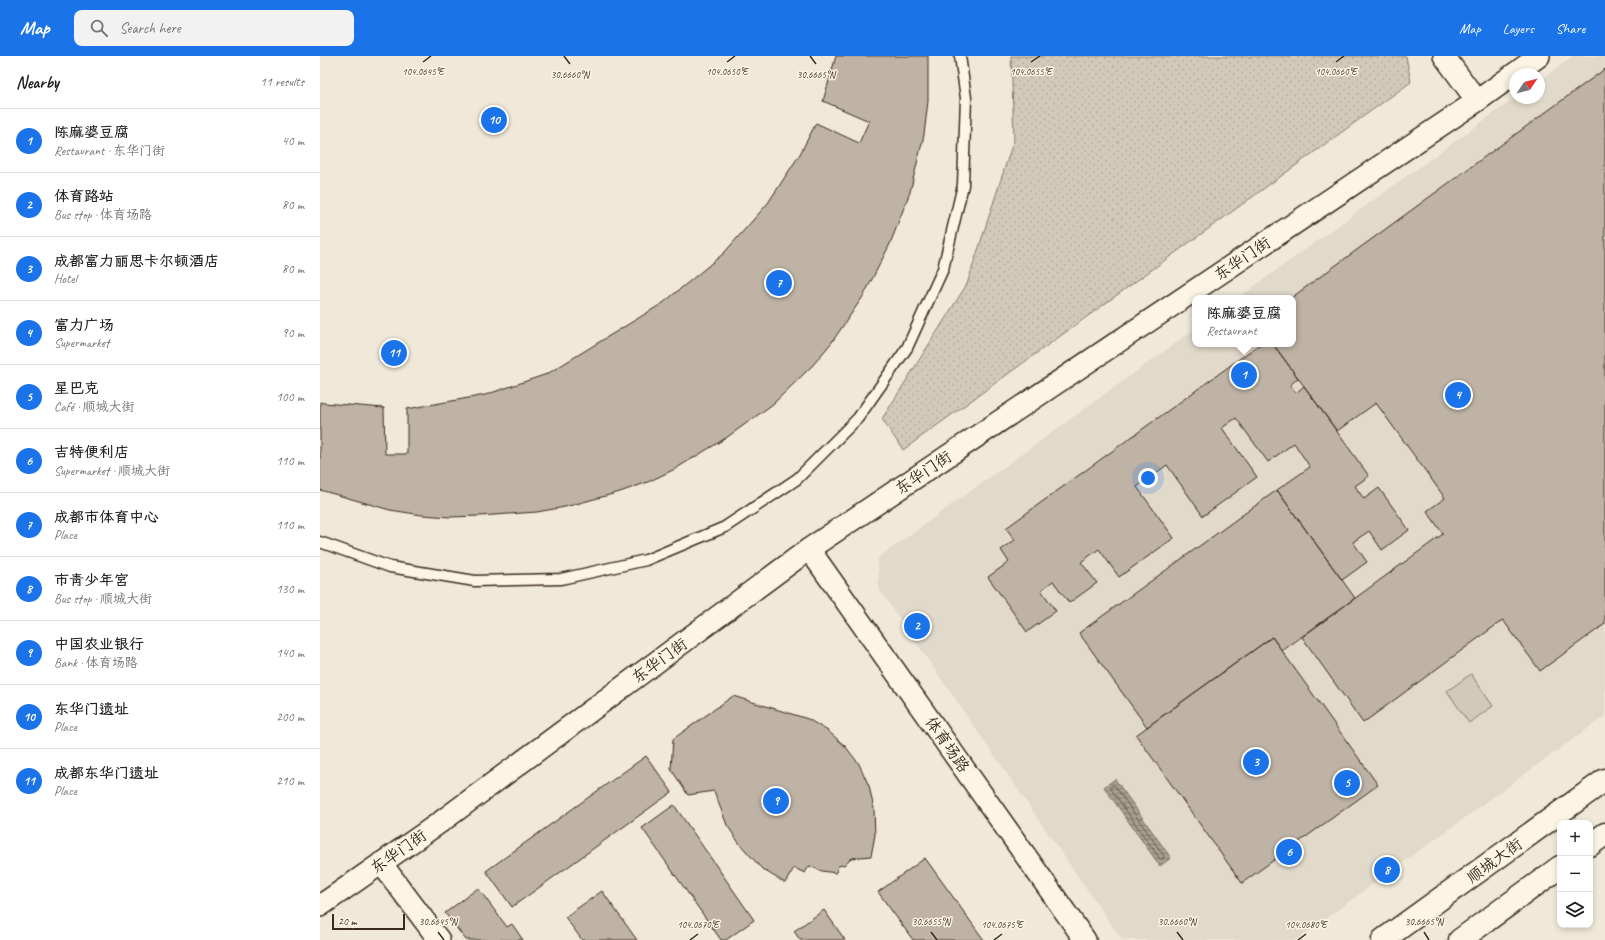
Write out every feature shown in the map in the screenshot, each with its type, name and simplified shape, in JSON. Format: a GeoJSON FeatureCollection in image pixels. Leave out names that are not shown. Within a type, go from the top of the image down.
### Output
{"type":"FeatureCollection","features":[{"type":"Feature","properties":{"kind":"main road","name":"顺城大街"},"geometry":{"type":"LineString","coordinates":[[1383,940],[1605,780]]}},
{"type":"Feature","properties":{"kind":"main road"},"geometry":{"type":"LineString","coordinates":[[1593,843],[1605,834]]}},
{"type":"Feature","properties":{"kind":"main road"},"geometry":{"type":"LineString","coordinates":[[1460,940],[1557,869]]}},
{"type":"Feature","properties":{"kind":"street"},"geometry":{"type":"LineString","coordinates":[[1444,56],[1477,100]]}},
{"type":"Feature","properties":{"kind":"street","name":"东华门街"},"geometry":{"type":"LineString","coordinates":[[320,906],[442,821],[809,549],[1477,100],[1539,56]]}},
{"type":"Feature","properties":{"kind":"street","name":"体育场路"},"geometry":{"type":"LineString","coordinates":[[809,549],[1085,940]]}},
{"type":"Feature","properties":{"kind":"street"},"geometry":{"type":"LineString","coordinates":[[381,863],[439,940]]}},
{"type":"Feature","properties":{"kind":"lane"},"geometry":{"type":"LineString","coordinates":[[320,542],[390,568],[475,581],[562,579],[646,560],[725,527],[797,479],[858,418],[907,348],[943,269],[962,184],[966,98],[960,56]]}},
{"type":"Feature","properties":{"kind":"shaded area"},"geometry":{"type":"Polygon","coordinates":[[[1011,56],[1406,56],[1411,82],[903,450],[882,419],[967,284],[1014,139],[1011,56]]]}},
{"type":"Feature","properties":{"kind":"shaded area"},"geometry":{"type":"Polygon","coordinates":[[[1573,56],[1605,56],[1605,716],[1296,940],[1122,940],[879,589],[878,558],[1192,331],[1192,347],[1296,347],[1296,295],[1242,295],[1509,102],[1509,104],[1545,104],[1545,77],[1573,56]]]}},
{"type":"Feature","properties":{"kind":"shaded area"},"geometry":{"type":"Polygon","coordinates":[[[1471,674],[1493,706],[1469,723],[1447,691],[1471,674]]]}},
{"type":"Feature","properties":{"kind":"water"},"geometry":{"type":"Polygon","coordinates":[[[1115,779],[1171,858],[1160,866],[1104,787],[1115,779]]]}},
{"type":"Feature","properties":{"kind":"building"},"geometry":{"type":"Polygon","coordinates":[[[836,56],[928,56],[928,101],[924,135],[910,192],[890,244],[864,295],[832,342],[813,365],[773,404],[726,438],[675,469],[648,482],[620,492],[565,507],[537,512],[450,517],[422,515],[390,510],[320,490],[320,402],[384,408],[385,454],[407,454],[407,409],[485,395],[547,374],[663,303],[724,253],[768,203],[800,154],[816,123],[859,143],[869,121],[823,101],[836,56]]]}},
{"type":"Feature","properties":{"kind":"building"},"geometry":{"type":"Polygon","coordinates":[[[1605,69],[1605,624],[1540,671],[1503,620],[1363,723],[1302,637],[1443,534],[1427,511],[1445,498],[1376,403],[1337,431],[1275,347],[1296,347],[1295,295],[1605,69]]]}},
{"type":"Feature","properties":{"kind":"building"},"geometry":{"type":"Polygon","coordinates":[[[1256,347],[1275,347],[1298,378],[1290,385],[1296,393],[1304,386],[1369,476],[1355,486],[1364,499],[1379,488],[1409,530],[1382,550],[1369,531],[1353,542],[1367,562],[1342,580],[1277,490],[1310,467],[1294,443],[1268,462],[1236,418],[1222,428],[1257,477],[1203,516],[1167,465],[1137,487],[1174,538],[1119,577],[1099,549],[1081,562],[1097,583],[1069,603],[1053,581],[1041,590],[1056,611],[1027,632],[988,577],[1009,562],[1001,550],[1015,540],[1006,528],[1256,347]]]}},
{"type":"Feature","properties":{"kind":"building"},"geometry":{"type":"Polygon","coordinates":[[[1277,490],[1355,598],[1282,651],[1272,637],[1147,727],[1079,633],[1277,490]]]}},
{"type":"Feature","properties":{"kind":"building"},"geometry":{"type":"Polygon","coordinates":[[[1272,637],[1378,785],[1242,883],[1136,735],[1272,637]]]}},
{"type":"Feature","properties":{"kind":"building"},"geometry":{"type":"Polygon","coordinates":[[[733,696],[808,719],[828,731],[845,746],[859,764],[869,786],[874,809],[875,835],[871,856],[851,858],[844,865],[838,866],[836,873],[822,871],[809,866],[805,873],[794,868],[785,883],[762,869],[739,843],[727,825],[714,791],[688,795],[671,769],[673,739],[733,696]]]}},
{"type":"Feature","properties":{"kind":"building"},"geometry":{"type":"Polygon","coordinates":[[[646,756],[672,792],[512,907],[486,871],[646,756]]]}},
{"type":"Feature","properties":{"kind":"building"},"geometry":{"type":"Polygon","coordinates":[[[674,805],[754,920],[726,940],[721,940],[642,828],[674,805]]]}},
{"type":"Feature","properties":{"kind":"building"},"geometry":{"type":"Polygon","coordinates":[[[925,858],[984,940],[913,940],[878,892],[925,858]]]}},
{"type":"Feature","properties":{"kind":"building"},"geometry":{"type":"Polygon","coordinates":[[[478,888],[507,927],[512,924],[523,940],[466,940],[445,913],[478,888]]]}},
{"type":"Feature","properties":{"kind":"building"},"geometry":{"type":"Polygon","coordinates":[[[602,891],[637,940],[582,940],[565,917],[602,891]]]}},
{"type":"Feature","properties":{"kind":"building"},"geometry":{"type":"Polygon","coordinates":[[[824,910],[845,940],[800,940],[794,931],[824,910]]]}},
{"type":"Feature","properties":{"kind":"place","name":"东华门遗址"},"geometry":{"type":"Point","coordinates":[494,120]}},
{"type":"Feature","properties":{"kind":"place","name":"成都市体育中心"},"geometry":{"type":"Point","coordinates":[779,283]}},
{"type":"Feature","properties":{"kind":"place","name":"成都东华门遗址"},"geometry":{"type":"Point","coordinates":[394,353]}},
{"type":"Feature","properties":{"kind":"place","name":"陈麻婆豆腐"},"geometry":{"type":"Point","coordinates":[1244,375]}},
{"type":"Feature","properties":{"kind":"place","name":"富力广场"},"geometry":{"type":"Point","coordinates":[1458,395]}},
{"type":"Feature","properties":{"kind":"place","name":"体育路站"},"geometry":{"type":"Point","coordinates":[917,626]}},
{"type":"Feature","properties":{"kind":"place","name":"成都富力丽思卡尔顿酒店"},"geometry":{"type":"Point","coordinates":[1256,762]}},
{"type":"Feature","properties":{"kind":"place","name":"星巴克"},"geometry":{"type":"Point","coordinates":[1347,783]}},
{"type":"Feature","properties":{"kind":"place","name":"中国农业银行"},"geometry":{"type":"Point","coordinates":[776,801]}},
{"type":"Feature","properties":{"kind":"place","name":"吉特便利店"},"geometry":{"type":"Point","coordinates":[1289,852]}},
{"type":"Feature","properties":{"kind":"place","name":"市青少年宫"},"geometry":{"type":"Point","coordinates":[1387,870]}}]}
